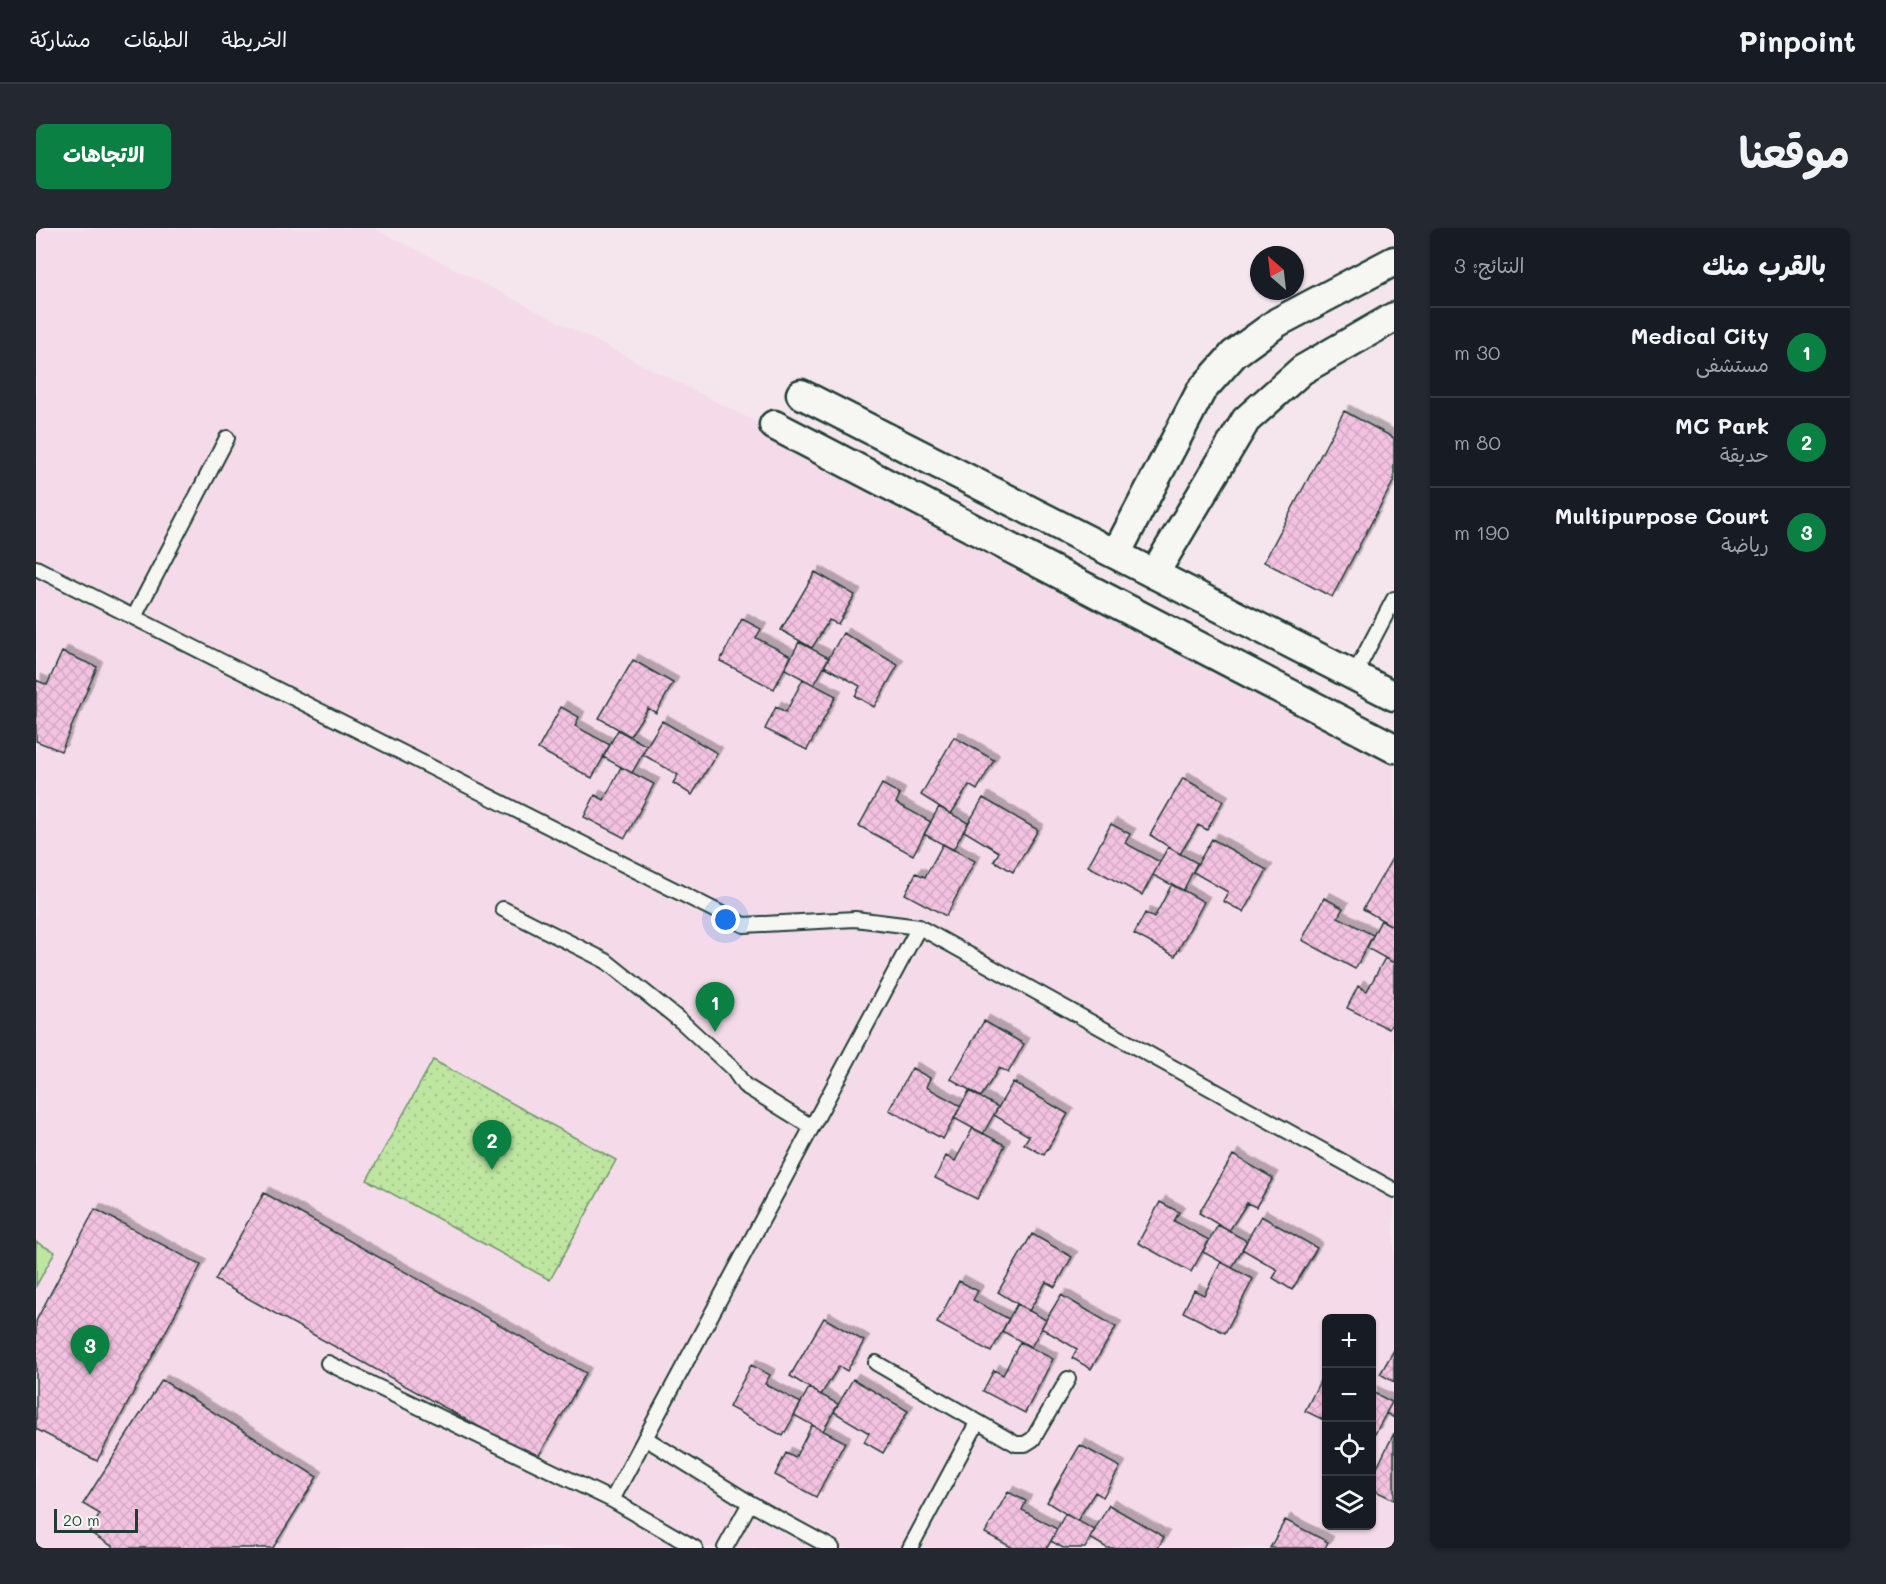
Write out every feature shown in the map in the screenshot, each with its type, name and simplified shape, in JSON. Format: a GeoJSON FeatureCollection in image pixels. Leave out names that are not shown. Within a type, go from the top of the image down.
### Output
{"type":"FeatureCollection","features":[{"type":"Feature","properties":{"kind":"street"},"geometry":{"type":"LineString","coordinates":[[1116,554],[1201,391],[1234,354],[1278,322],[1394,261]]}},
{"type":"Feature","properties":{"kind":"street"},"geometry":{"type":"LineString","coordinates":[[1154,574],[1246,420],[1302,369],[1394,317]]}},
{"type":"Feature","properties":{"kind":"street"},"geometry":{"type":"LineString","coordinates":[[801,394],[1394,696]]}},
{"type":"Feature","properties":{"kind":"street"},"geometry":{"type":"LineString","coordinates":[[774,425],[1394,748]]}},
{"type":"Feature","properties":{"kind":"lane"},"geometry":{"type":"LineString","coordinates":[[134,617],[227,438]]}},
{"type":"Feature","properties":{"kind":"lane"},"geometry":{"type":"LineString","coordinates":[[36,568],[744,926],[855,919],[919,927],[1394,1190]]}},
{"type":"Feature","properties":{"kind":"lane"},"geometry":{"type":"LineString","coordinates":[[1354,675],[1394,599]]}},
{"type":"Feature","properties":{"kind":"lane"},"geometry":{"type":"LineString","coordinates":[[503,909],[606,961],[682,1022],[733,1070],[744,1085],[812,1127]]}},
{"type":"Feature","properties":{"kind":"lane"},"geometry":{"type":"LineString","coordinates":[[612,1500],[919,927]]}},
{"type":"Feature","properties":{"kind":"lane"},"geometry":{"type":"LineString","coordinates":[[328,1363],[612,1500],[695,1548]]}},
{"type":"Feature","properties":{"kind":"lane"},"geometry":{"type":"LineString","coordinates":[[876,1363],[976,1423],[1016,1444],[1025,1444],[1033,1439],[1068,1379]]}},
{"type":"Feature","properties":{"kind":"lane"},"geometry":{"type":"LineString","coordinates":[[910,1548],[976,1423]]}},
{"type":"Feature","properties":{"kind":"lane"},"geometry":{"type":"LineString","coordinates":[[645,1438],[750,1503],[832,1548]]}},
{"type":"Feature","properties":{"kind":"lane"},"geometry":{"type":"LineString","coordinates":[[724,1548],[750,1503]]}},
{"type":"Feature","properties":{"kind":"shaded area"},"geometry":{"type":"Polygon","coordinates":[[[36,228],[374,228],[1394,746],[1394,1548],[36,1548],[36,228]]]}},
{"type":"Feature","properties":{"kind":"green space"},"geometry":{"type":"Polygon","coordinates":[[[433,1060],[616,1160],[550,1280],[367,1180],[433,1060]]]}},
{"type":"Feature","properties":{"kind":"green space"},"geometry":{"type":"Polygon","coordinates":[[[36,1242],[55,1252],[36,1286],[36,1242]]]}},
{"type":"Feature","properties":{"kind":"building"},"geometry":{"type":"Polygon","coordinates":[[[1344,411],[1394,438],[1394,480],[1332,597],[1264,562],[1344,411]]]}},
{"type":"Feature","properties":{"kind":"building"},"geometry":{"type":"Polygon","coordinates":[[[815,572],[855,595],[838,624],[829,620],[812,648],[781,630],[815,572]]]}},
{"type":"Feature","properties":{"kind":"building"},"geometry":{"type":"Polygon","coordinates":[[[742,619],[761,629],[756,638],[791,656],[774,689],[720,661],[742,619]]]}},
{"type":"Feature","properties":{"kind":"building"},"geometry":{"type":"Polygon","coordinates":[[[843,633],[898,665],[874,707],[855,696],[860,686],[824,666],[843,633]]]}},
{"type":"Feature","properties":{"kind":"building"},"geometry":{"type":"Polygon","coordinates":[[[799,642],[829,658],[814,685],[785,669],[799,642]]]}},
{"type":"Feature","properties":{"kind":"building"},"geometry":{"type":"Polygon","coordinates":[[[62,652],[97,667],[61,751],[36,741],[36,680],[47,685],[62,652]]]}},
{"type":"Feature","properties":{"kind":"building"},"geometry":{"type":"Polygon","coordinates":[[[633,660],[673,683],[656,713],[648,708],[630,736],[599,718],[633,660]]]}},
{"type":"Feature","properties":{"kind":"building"},"geometry":{"type":"Polygon","coordinates":[[[803,679],[836,696],[807,750],[765,729],[776,707],[786,712],[803,679]]]}},
{"type":"Feature","properties":{"kind":"building"},"geometry":{"type":"Polygon","coordinates":[[[561,707],[579,717],[575,726],[610,745],[592,778],[538,749],[561,707]]]}},
{"type":"Feature","properties":{"kind":"building"},"geometry":{"type":"Polygon","coordinates":[[[662,721],[717,753],[692,795],[673,783],[678,775],[642,754],[662,721]]]}},
{"type":"Feature","properties":{"kind":"building"},"geometry":{"type":"Polygon","coordinates":[[[618,730],[647,746],[632,773],[603,757],[618,730]]]}},
{"type":"Feature","properties":{"kind":"building"},"geometry":{"type":"Polygon","coordinates":[[[954,737],[994,760],[977,790],[969,785],[951,814],[921,795],[954,737]]]}},
{"type":"Feature","properties":{"kind":"building"},"geometry":{"type":"Polygon","coordinates":[[[621,767],[654,784],[625,838],[584,817],[595,795],[604,800],[621,767]]]}},
{"type":"Feature","properties":{"kind":"building"},"geometry":{"type":"Polygon","coordinates":[[[1183,778],[1223,801],[1207,830],[1198,825],[1180,854],[1150,835],[1183,778]]]}},
{"type":"Feature","properties":{"kind":"building"},"geometry":{"type":"Polygon","coordinates":[[[882,784],[900,794],[896,803],[931,822],[913,855],[859,826],[882,784]]]}},
{"type":"Feature","properties":{"kind":"building"},"geometry":{"type":"Polygon","coordinates":[[[983,798],[1038,830],[1013,872],[994,861],[999,852],[964,831],[983,798]]]}},
{"type":"Feature","properties":{"kind":"building"},"geometry":{"type":"Polygon","coordinates":[[[939,807],[968,823],[953,850],[924,834],[939,807]]]}},
{"type":"Feature","properties":{"kind":"building"},"geometry":{"type":"Polygon","coordinates":[[[1111,824],[1130,834],[1125,843],[1160,862],[1142,895],[1088,866],[1111,824]]]}},
{"type":"Feature","properties":{"kind":"building"},"geometry":{"type":"Polygon","coordinates":[[[1212,839],[1267,870],[1243,912],[1223,901],[1228,892],[1193,872],[1212,839]]]}},
{"type":"Feature","properties":{"kind":"building"},"geometry":{"type":"Polygon","coordinates":[[[943,844],[975,861],[946,916],[905,894],[916,873],[925,877],[943,844]]]}},
{"type":"Feature","properties":{"kind":"building"},"geometry":{"type":"Polygon","coordinates":[[[1168,847],[1197,863],[1183,891],[1153,875],[1168,847]]]}},
{"type":"Feature","properties":{"kind":"building"},"geometry":{"type":"Polygon","coordinates":[[[1394,855],[1394,927],[1363,909],[1394,855]]]}},
{"type":"Feature","properties":{"kind":"building"},"geometry":{"type":"Polygon","coordinates":[[[1172,884],[1204,902],[1175,956],[1134,934],[1145,913],[1154,918],[1172,884]]]}},
{"type":"Feature","properties":{"kind":"building"},"geometry":{"type":"Polygon","coordinates":[[[1324,898],[1343,908],[1338,917],[1373,935],[1355,969],[1302,940],[1324,898]]]}},
{"type":"Feature","properties":{"kind":"building"},"geometry":{"type":"Polygon","coordinates":[[[1381,920],[1394,927],[1394,963],[1367,948],[1381,920]]]}},
{"type":"Feature","properties":{"kind":"building"},"geometry":{"type":"Polygon","coordinates":[[[1385,958],[1394,963],[1394,1020],[1389,1029],[1347,1008],[1358,986],[1367,991],[1385,958]]]}},
{"type":"Feature","properties":{"kind":"building"},"geometry":{"type":"Polygon","coordinates":[[[984,1021],[1024,1044],[1008,1073],[999,1068],[981,1097],[951,1079],[984,1021]]]}},
{"type":"Feature","properties":{"kind":"building"},"geometry":{"type":"Polygon","coordinates":[[[912,1068],[930,1078],[926,1087],[961,1106],[943,1139],[889,1110],[912,1068]]]}},
{"type":"Feature","properties":{"kind":"building"},"geometry":{"type":"Polygon","coordinates":[[[1013,1082],[1068,1114],[1044,1155],[1024,1144],[1029,1136],[994,1115],[1013,1082]]]}},
{"type":"Feature","properties":{"kind":"building"},"geometry":{"type":"Polygon","coordinates":[[[969,1091],[998,1107],[983,1134],[954,1118],[969,1091]]]}},
{"type":"Feature","properties":{"kind":"building"},"geometry":{"type":"Polygon","coordinates":[[[973,1128],[1005,1145],[977,1199],[935,1178],[946,1156],[955,1161],[973,1128]]]}},
{"type":"Feature","properties":{"kind":"building"},"geometry":{"type":"Polygon","coordinates":[[[1233,1155],[1273,1178],[1256,1207],[1247,1203],[1229,1231],[1199,1213],[1233,1155]]]}},
{"type":"Feature","properties":{"kind":"building"},"geometry":{"type":"Polygon","coordinates":[[[264,1193],[586,1373],[537,1459],[215,1280],[264,1193]]]}},
{"type":"Feature","properties":{"kind":"building"},"geometry":{"type":"Polygon","coordinates":[[[1160,1202],[1179,1212],[1174,1221],[1209,1240],[1191,1272],[1138,1243],[1160,1202]]]}},
{"type":"Feature","properties":{"kind":"building"},"geometry":{"type":"Polygon","coordinates":[[[95,1209],[201,1265],[97,1461],[36,1429],[36,1321],[95,1209]]]}},
{"type":"Feature","properties":{"kind":"building"},"geometry":{"type":"Polygon","coordinates":[[[1261,1216],[1317,1248],[1292,1290],[1273,1278],[1278,1270],[1242,1249],[1261,1216]]]}},
{"type":"Feature","properties":{"kind":"building"},"geometry":{"type":"Polygon","coordinates":[[[1218,1225],[1247,1241],[1232,1268],[1203,1252],[1218,1225]]]}},
{"type":"Feature","properties":{"kind":"building"},"geometry":{"type":"Polygon","coordinates":[[[1032,1234],[1072,1257],[1055,1287],[1046,1282],[1029,1311],[998,1292],[1032,1234]]]}},
{"type":"Feature","properties":{"kind":"building"},"geometry":{"type":"Polygon","coordinates":[[[1221,1262],[1253,1279],[1225,1333],[1183,1312],[1194,1290],[1204,1295],[1221,1262]]]}},
{"type":"Feature","properties":{"kind":"building"},"geometry":{"type":"Polygon","coordinates":[[[959,1281],[978,1291],[973,1300],[1009,1319],[991,1352],[937,1323],[959,1281]]]}},
{"type":"Feature","properties":{"kind":"building"},"geometry":{"type":"Polygon","coordinates":[[[1061,1295],[1116,1327],[1091,1369],[1072,1358],[1077,1349],[1041,1328],[1061,1295]]]}},
{"type":"Feature","properties":{"kind":"building"},"geometry":{"type":"Polygon","coordinates":[[[1017,1304],[1046,1320],[1031,1347],[1002,1331],[1017,1304]]]}},
{"type":"Feature","properties":{"kind":"building"},"geometry":{"type":"Polygon","coordinates":[[[824,1318],[864,1341],[847,1371],[839,1366],[821,1395],[790,1376],[824,1318]]]}},
{"type":"Feature","properties":{"kind":"building"},"geometry":{"type":"Polygon","coordinates":[[[1020,1342],[1053,1359],[1025,1413],[983,1391],[994,1370],[1003,1375],[1020,1342]]]}},
{"type":"Feature","properties":{"kind":"building"},"geometry":{"type":"Polygon","coordinates":[[[1394,1350],[1394,1382],[1380,1374],[1394,1350]]]}},
{"type":"Feature","properties":{"kind":"building"},"geometry":{"type":"Polygon","coordinates":[[[751,1365],[770,1375],[765,1384],[801,1403],[783,1436],[729,1407],[751,1365]]]}},
{"type":"Feature","properties":{"kind":"building"},"geometry":{"type":"Polygon","coordinates":[[[1322,1377],[1322,1419],[1305,1411],[1322,1377]]]}},
{"type":"Feature","properties":{"kind":"building"},"geometry":{"type":"Polygon","coordinates":[[[853,1379],[908,1411],[883,1453],[864,1442],[869,1433],[834,1412],[853,1379]]]}},
{"type":"Feature","properties":{"kind":"building"},"geometry":{"type":"Polygon","coordinates":[[[162,1380],[317,1477],[273,1548],[115,1548],[89,1532],[100,1514],[83,1504],[162,1380]]]}},
{"type":"Feature","properties":{"kind":"building"},"geometry":{"type":"Polygon","coordinates":[[[809,1388],[838,1404],[823,1431],[794,1415],[809,1388]]]}},
{"type":"Feature","properties":{"kind":"building"},"geometry":{"type":"Polygon","coordinates":[[[1376,1394],[1392,1402],[1376,1432],[1376,1394]]]}},
{"type":"Feature","properties":{"kind":"building"},"geometry":{"type":"Polygon","coordinates":[[[1394,1399],[1394,1418],[1386,1413],[1394,1399]]]}},
{"type":"Feature","properties":{"kind":"building"},"geometry":{"type":"Polygon","coordinates":[[[812,1425],[845,1442],[816,1497],[775,1475],[786,1453],[795,1458],[812,1425]]]}},
{"type":"Feature","properties":{"kind":"building"},"geometry":{"type":"Polygon","coordinates":[[[1394,1433],[1394,1500],[1376,1491],[1376,1470],[1394,1433]]]}},
{"type":"Feature","properties":{"kind":"building"},"geometry":{"type":"Polygon","coordinates":[[[1080,1445],[1120,1467],[1103,1497],[1095,1492],[1077,1521],[1047,1502],[1080,1445]]]}},
{"type":"Feature","properties":{"kind":"building"},"geometry":{"type":"Polygon","coordinates":[[[1008,1492],[1026,1501],[1022,1510],[1057,1529],[1047,1548],[1013,1548],[985,1533],[1008,1492]]]}},
{"type":"Feature","properties":{"kind":"building"},"geometry":{"type":"Polygon","coordinates":[[[1109,1505],[1164,1537],[1158,1548],[1107,1548],[1090,1538],[1109,1505]]]}},
{"type":"Feature","properties":{"kind":"building"},"geometry":{"type":"Polygon","coordinates":[[[1065,1514],[1095,1530],[1085,1548],[1063,1548],[1051,1541],[1065,1514]]]}},
{"type":"Feature","properties":{"kind":"building"},"geometry":{"type":"Polygon","coordinates":[[[1285,1520],[1328,1542],[1325,1548],[1270,1548],[1285,1520]]]}},
{"type":"Feature","properties":{"kind":"place","name":"Medical City"},"geometry":{"type":"Point","coordinates":[715,1032]}},
{"type":"Feature","properties":{"kind":"place","name":"MC Park"},"geometry":{"type":"Point","coordinates":[492,1170]}},
{"type":"Feature","properties":{"kind":"place","name":"Multipurpose Court"},"geometry":{"type":"Point","coordinates":[90,1375]}}]}
